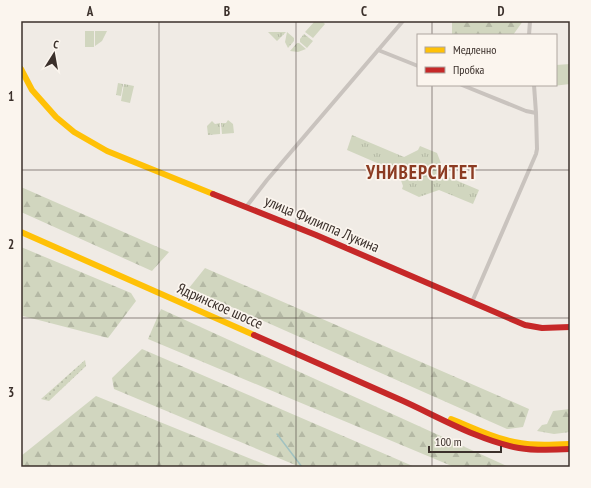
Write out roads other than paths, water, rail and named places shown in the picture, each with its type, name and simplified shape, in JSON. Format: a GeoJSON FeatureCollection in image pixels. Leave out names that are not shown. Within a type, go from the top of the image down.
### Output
{"type":"FeatureCollection","features":[{"type":"Feature","properties":{"kind":"main road"},"geometry":{"type":"LineString","coordinates":[[21,69],[32,90],[56,117],[74,132],[107,151],[198,189],[246,207]]}},
{"type":"Feature","properties":{"kind":"main road","name":"улица Филиппа Лукина"},"geometry":{"type":"LineString","coordinates":[[246,207],[534,328],[546,329],[570,327]]}},
{"type":"Feature","properties":{"kind":"main road","name":"Ядринское шоссе"},"geometry":{"type":"LineString","coordinates":[[21,232],[494,442],[531,450],[570,449]]}},
{"type":"Feature","properties":{"kind":"main road","name":"Ядринское шоссе"},"geometry":{"type":"LineString","coordinates":[[408,403],[505,440],[531,445],[570,444]]}},
{"type":"Feature","properties":{"kind":"street","name":"улица Филиппа Лукина"},"geometry":{"type":"LineString","coordinates":[[246,207],[272,174],[403,21]]}},
{"type":"Feature","properties":{"kind":"street"},"geometry":{"type":"LineString","coordinates":[[530,21],[530,34]]}},
{"type":"Feature","properties":{"kind":"street"},"geometry":{"type":"LineString","coordinates":[[378,50],[417,66]]}},
{"type":"Feature","properties":{"kind":"street"},"geometry":{"type":"LineString","coordinates":[[464,86],[526,111],[536,113]]}},
{"type":"Feature","properties":{"kind":"street"},"geometry":{"type":"LineString","coordinates":[[472,302],[536,154],[534,86]]}},
{"type":"Feature","properties":{"kind":"waterway"},"geometry":{"type":"LineString","coordinates":[[277,434],[302,467]]}},
{"type":"Feature","properties":{"kind":"district","name":"УНИВЕРСИТЕТ"},"geometry":{"type":"Point","coordinates":[422,172]}}]}
